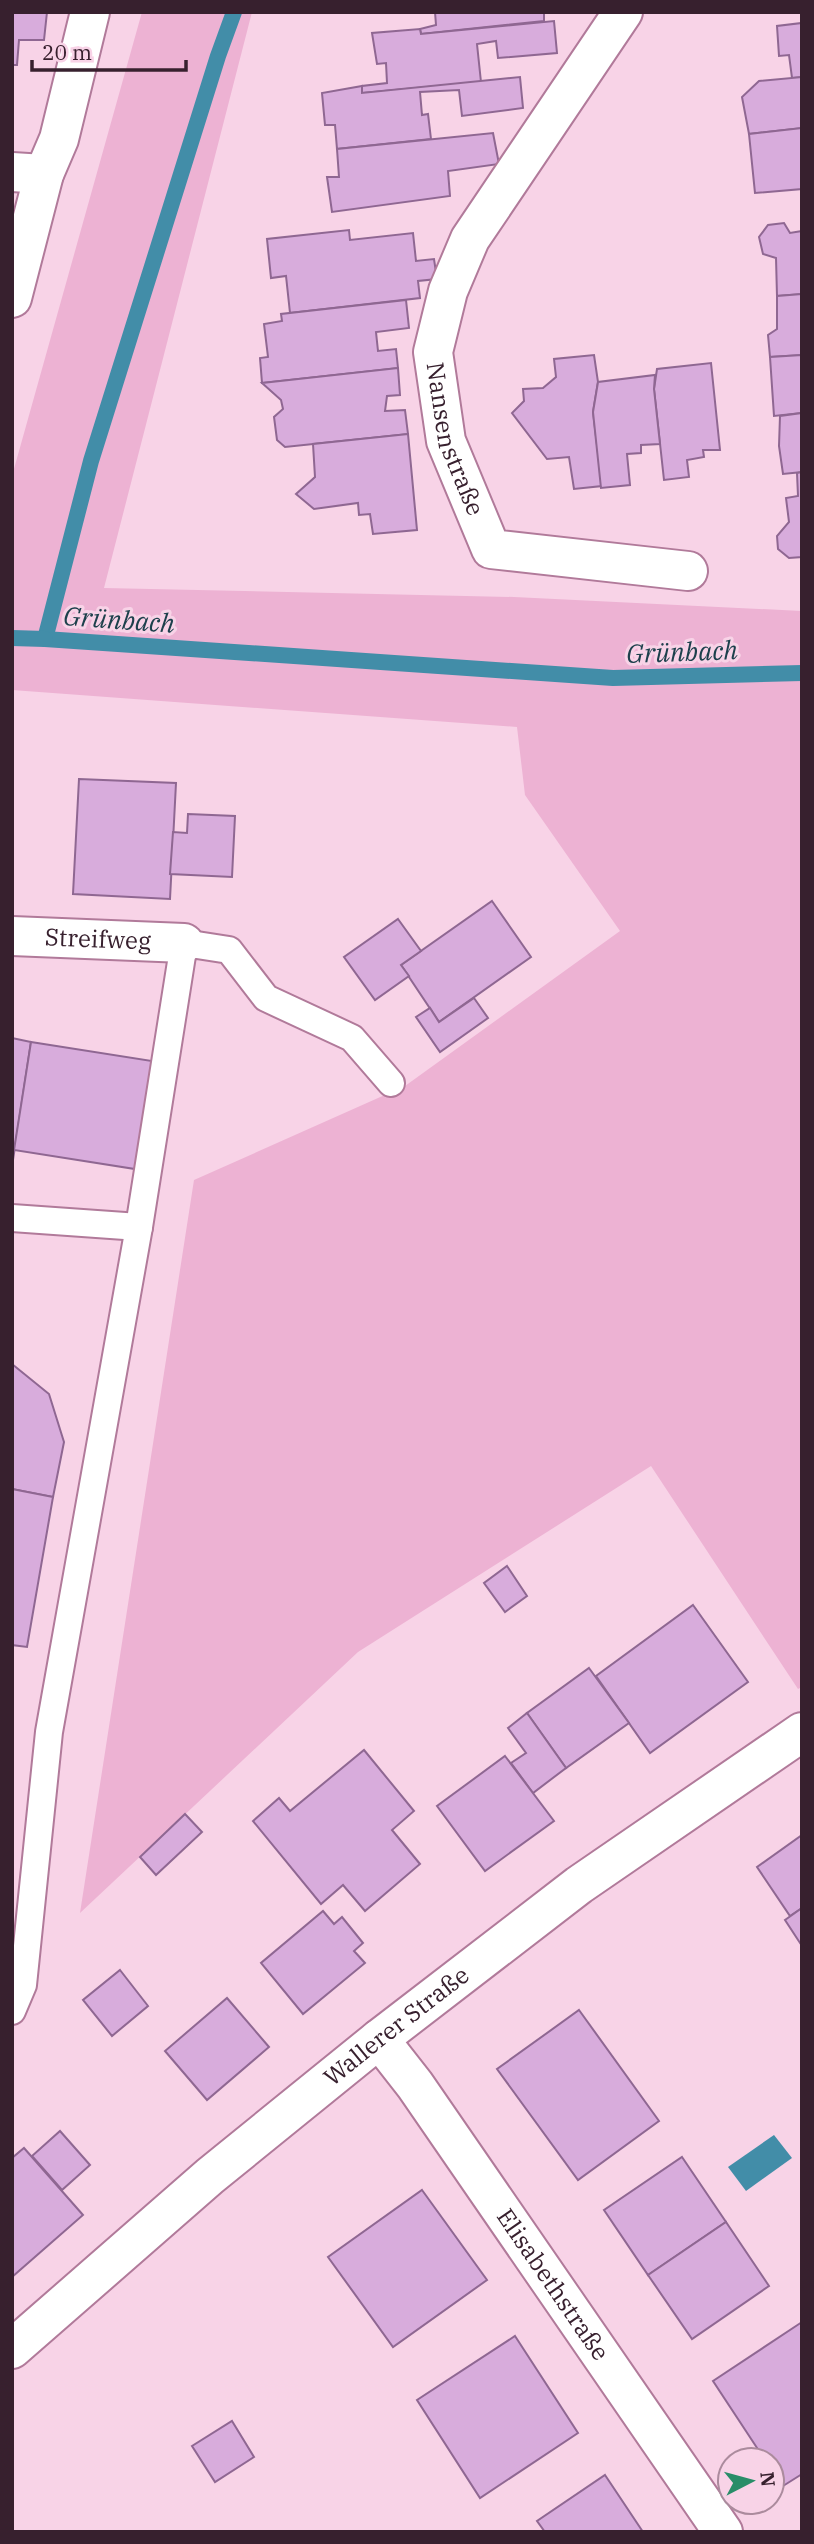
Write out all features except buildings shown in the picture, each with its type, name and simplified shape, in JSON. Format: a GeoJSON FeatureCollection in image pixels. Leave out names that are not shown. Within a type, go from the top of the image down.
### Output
{"type":"FeatureCollection","features":[{"type":"Feature","properties":{"kind":"street"},"geometry":{"type":"LineString","coordinates":[[12,298],[28,173],[59,139],[90,12]]}},
{"type":"Feature","properties":{"kind":"street","name":"Nansenstraße"},"geometry":{"type":"LineString","coordinates":[[623,12],[470,239],[448,291],[433,352],[446,441],[491,549],[688,571]]}},
{"type":"Feature","properties":{"kind":"street","name":"Streifweg"},"geometry":{"type":"LineString","coordinates":[[12,936],[184,943]]}},
{"type":"Feature","properties":{"kind":"street","name":"Wallerer Straße"},"geometry":{"type":"LineString","coordinates":[[12,2349],[211,2176],[379,2039],[579,1885],[802,1732]]}},
{"type":"Feature","properties":{"kind":"street","name":"Elisabethstraße"},"geometry":{"type":"LineString","coordinates":[[379,2039],[415,2085],[723,2532]]}},
{"type":"Feature","properties":{"kind":"lane"},"geometry":{"type":"LineString","coordinates":[[12,2011],[23,1985],[49,1732],[139,1227],[184,943],[229,950],[266,998],[352,1038],[391,1083]]}},
{"type":"Feature","properties":{"kind":"lane"},"geometry":{"type":"LineString","coordinates":[[12,1217],[139,1227]]}},
{"type":"Feature","properties":{"kind":"shaded area"},"geometry":{"type":"Polygon","coordinates":[[[142,12],[252,12],[104,588],[514,597],[802,611],[802,1687],[798,1689],[651,1466],[358,1652],[80,1913],[194,1180],[405,1086],[620,931],[525,795],[517,727],[12,690],[12,476],[142,12]]]}},
{"type":"Feature","properties":{"kind":"water"},"geometry":{"type":"Polygon","coordinates":[[[774,2135],[792,2158],[746,2191],[728,2167],[774,2135]]]}},
{"type":"Feature","properties":{"kind":"waterway","name":"Grünbach"},"geometry":{"type":"LineString","coordinates":[[234,12],[91,461],[45,639],[613,678],[802,673]]}},
{"type":"Feature","properties":{"kind":"waterway"},"geometry":{"type":"LineString","coordinates":[[12,638],[45,639]]}}]}
